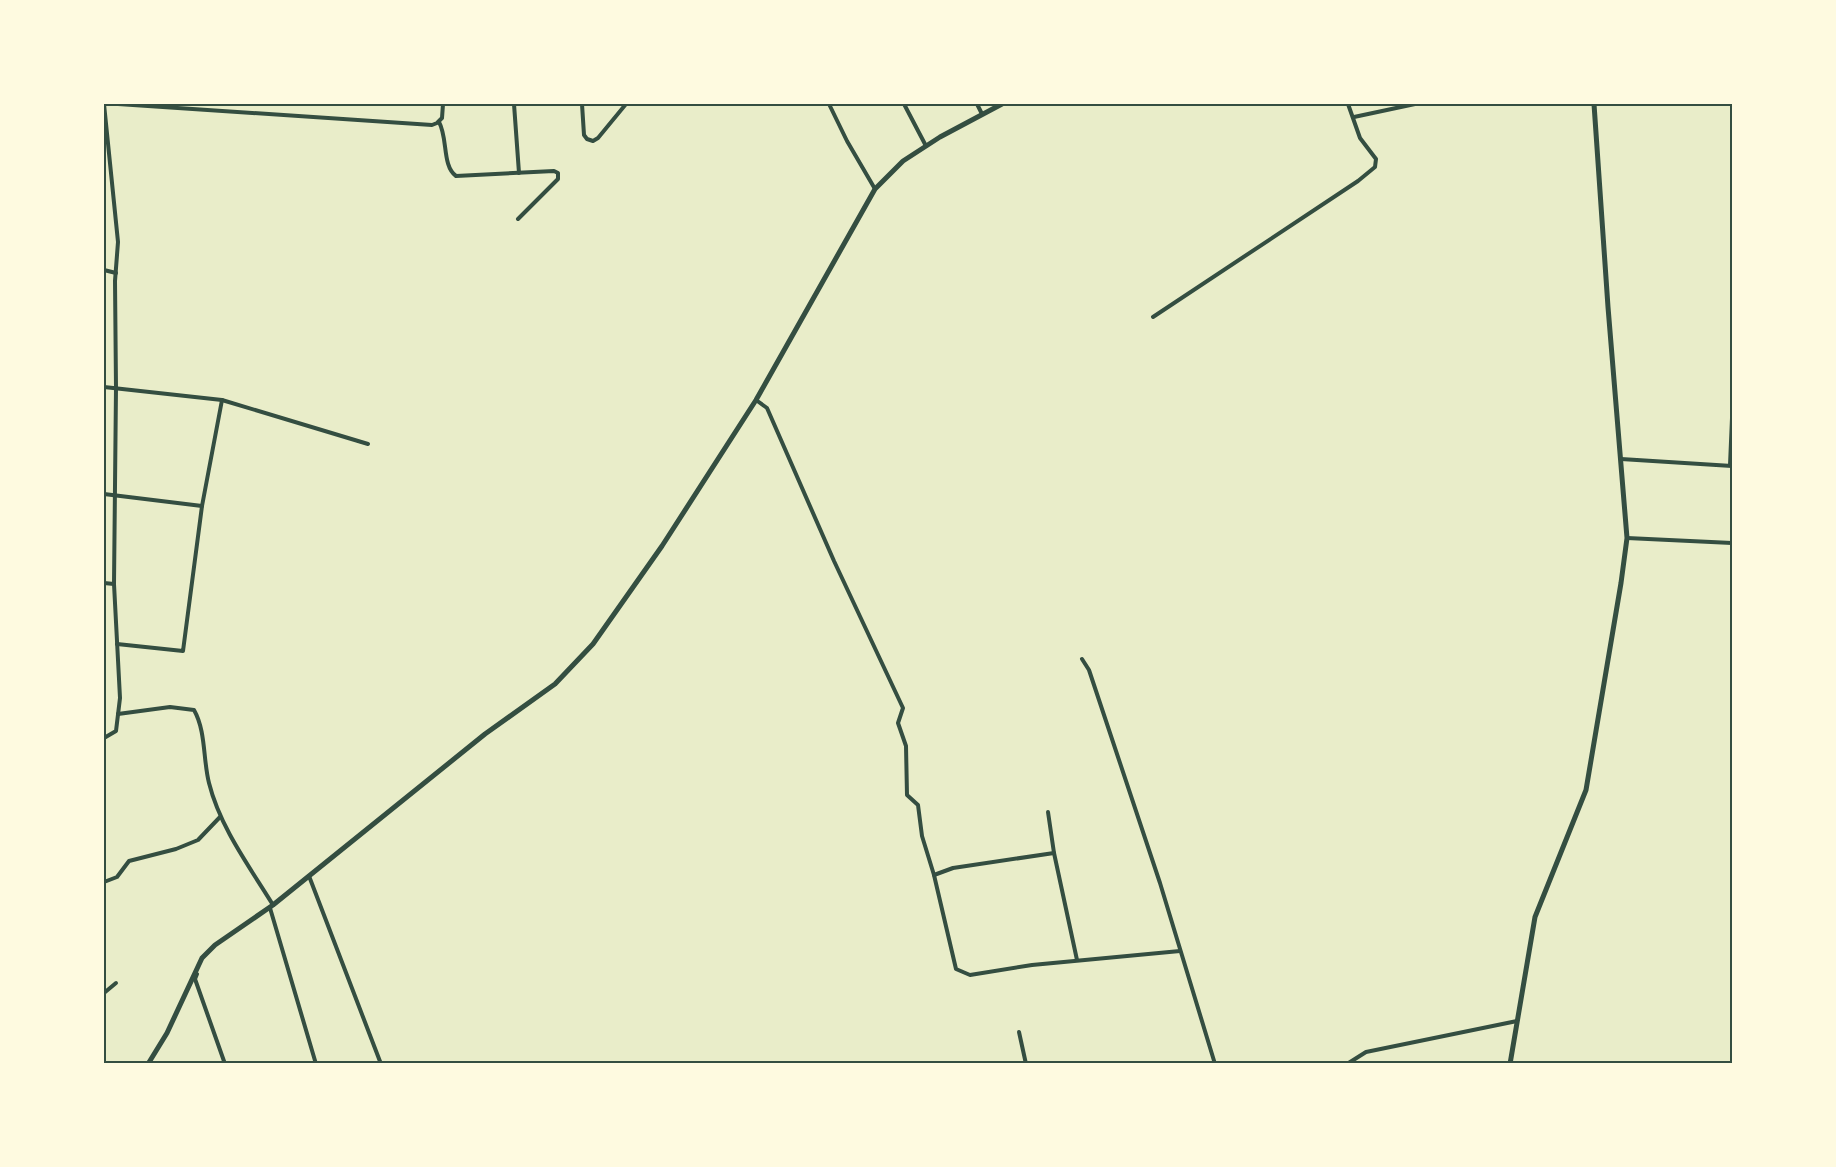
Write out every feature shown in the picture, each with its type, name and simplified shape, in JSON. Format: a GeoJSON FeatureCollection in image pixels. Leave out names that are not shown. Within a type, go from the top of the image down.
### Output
{"type":"FeatureCollection","features":[{"type":"Feature","properties":{"kind":"street"},"geometry":{"type":"LineString","coordinates":[[104,104],[118,242],[114,584],[120,698],[116,731],[104,738]]}},
{"type":"Feature","properties":{"kind":"street"},"geometry":{"type":"LineString","coordinates":[[118,104],[432,125],[440,122]]}},
{"type":"Feature","properties":{"kind":"street"},"geometry":{"type":"LineString","coordinates":[[443,104],[443,115],[440,122],[445,137],[448,166],[456,176],[554,171],[560,176],[518,219]]}},
{"type":"Feature","properties":{"kind":"street"},"geometry":{"type":"LineString","coordinates":[[514,104],[519,173]]}},
{"type":"Feature","properties":{"kind":"street"},"geometry":{"type":"LineString","coordinates":[[582,104],[584,135],[593,141],[626,104]]}},
{"type":"Feature","properties":{"kind":"street"},"geometry":{"type":"LineString","coordinates":[[829,104],[875,189]]}},
{"type":"Feature","properties":{"kind":"street"},"geometry":{"type":"LineString","coordinates":[[904,104],[926,146]]}},
{"type":"Feature","properties":{"kind":"street"},"geometry":{"type":"LineString","coordinates":[[977,104],[982,114]]}},
{"type":"Feature","properties":{"kind":"street"},"geometry":{"type":"LineString","coordinates":[[148,1064],[167,1034],[202,958],[215,945],[271,906],[485,734],[555,684],[570,670],[593,644],[656,555],[756,400],[875,189],[903,161],[1002,104]]}},
{"type":"Feature","properties":{"kind":"street"},"geometry":{"type":"LineString","coordinates":[[1152,317],[1358,181],[1375,167],[1376,159],[1360,138],[1348,104]]}},
{"type":"Feature","properties":{"kind":"street"},"geometry":{"type":"LineString","coordinates":[[1354,117],[1415,104]]}},
{"type":"Feature","properties":{"kind":"street"},"geometry":{"type":"LineString","coordinates":[[1510,1064],[1535,917],[1586,790],[1627,538],[1594,104]]}},
{"type":"Feature","properties":{"kind":"street"},"geometry":{"type":"LineString","coordinates":[[104,270],[116,273]]}},
{"type":"Feature","properties":{"kind":"street"},"geometry":{"type":"LineString","coordinates":[[104,387],[222,400],[369,444]]}},
{"type":"Feature","properties":{"kind":"street"},"geometry":{"type":"LineString","coordinates":[[117,644],[183,651],[201,506],[222,400]]}},
{"type":"Feature","properties":{"kind":"street"},"geometry":{"type":"LineString","coordinates":[[756,400],[767,408],[839,572],[903,708],[898,723],[906,746],[907,795],[918,805],[922,837],[934,875],[956,969],[970,975],[1032,965],[1180,951]]}},
{"type":"Feature","properties":{"kind":"street"},"geometry":{"type":"LineString","coordinates":[[1621,459],[1731,466],[1732,418]]}},
{"type":"Feature","properties":{"kind":"street"},"geometry":{"type":"LineString","coordinates":[[104,494],[201,506]]}},
{"type":"Feature","properties":{"kind":"street"},"geometry":{"type":"LineString","coordinates":[[1627,538],[1732,543]]}},
{"type":"Feature","properties":{"kind":"street"},"geometry":{"type":"LineString","coordinates":[[104,583],[114,584]]}},
{"type":"Feature","properties":{"kind":"street"},"geometry":{"type":"LineString","coordinates":[[1082,659],[1089,670],[1215,1064]]}},
{"type":"Feature","properties":{"kind":"street"},"geometry":{"type":"LineString","coordinates":[[118,714],[170,707],[194,710],[199,723],[208,782],[220,817],[271,906],[316,1064]]}},
{"type":"Feature","properties":{"kind":"street"},"geometry":{"type":"LineString","coordinates":[[1047,812],[1077,960]]}},
{"type":"Feature","properties":{"kind":"street"},"geometry":{"type":"LineString","coordinates":[[104,882],[117,877],[129,861],[176,849],[198,840],[220,817]]}},
{"type":"Feature","properties":{"kind":"street"},"geometry":{"type":"LineString","coordinates":[[934,875],[953,868],[1054,853]]}},
{"type":"Feature","properties":{"kind":"street"},"geometry":{"type":"LineString","coordinates":[[309,876],[381,1064]]}},
{"type":"Feature","properties":{"kind":"street"},"geometry":{"type":"LineString","coordinates":[[202,958],[195,979],[225,1064]]}},
{"type":"Feature","properties":{"kind":"street"},"geometry":{"type":"LineString","coordinates":[[104,993],[116,983]]}},
{"type":"Feature","properties":{"kind":"street"},"geometry":{"type":"LineString","coordinates":[[1347,1064],[1365,1052],[1518,1021]]}},
{"type":"Feature","properties":{"kind":"street"},"geometry":{"type":"LineString","coordinates":[[1018,1032],[1026,1064]]}}]}
